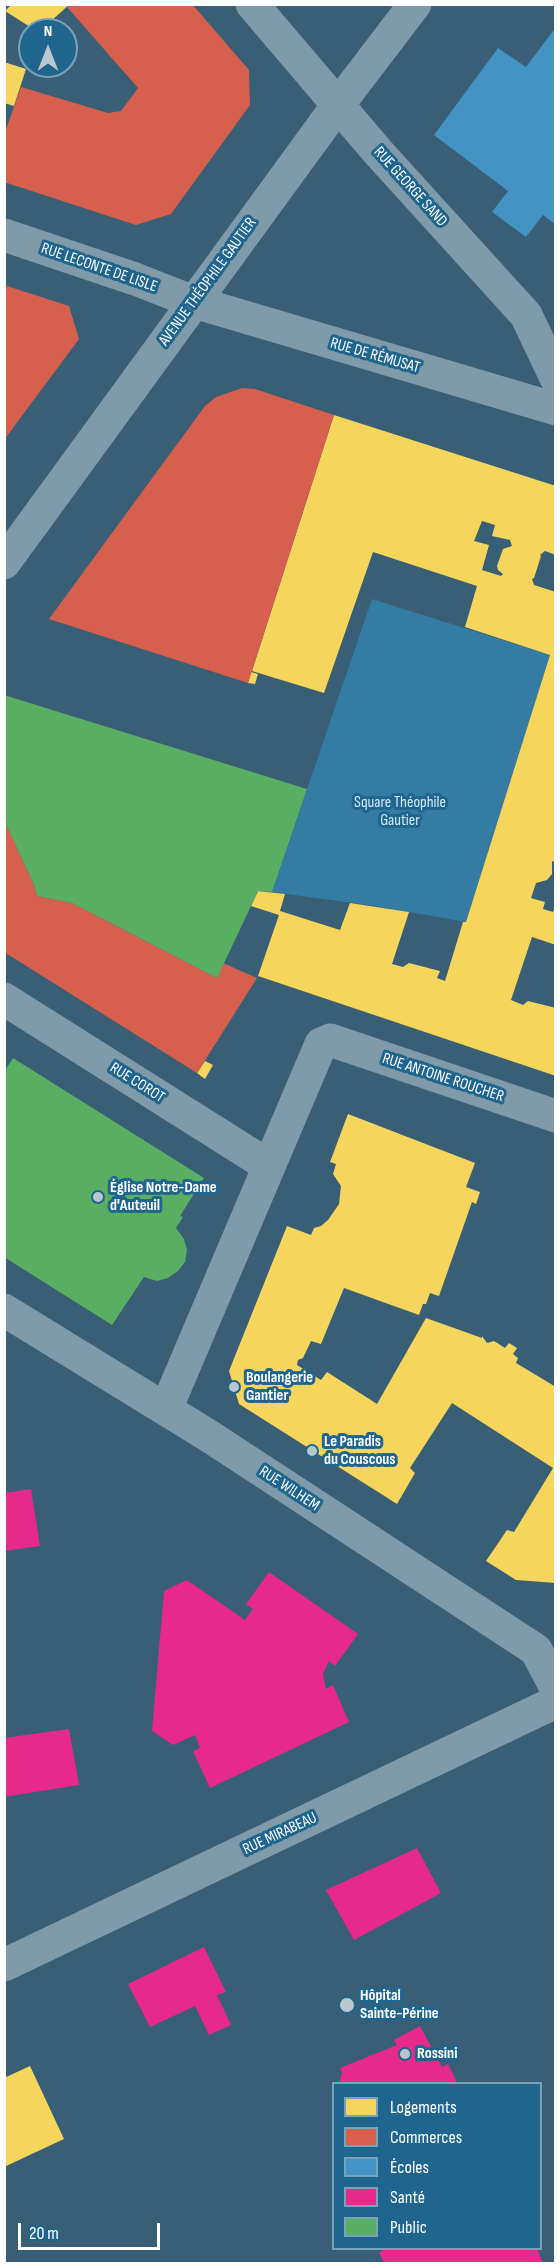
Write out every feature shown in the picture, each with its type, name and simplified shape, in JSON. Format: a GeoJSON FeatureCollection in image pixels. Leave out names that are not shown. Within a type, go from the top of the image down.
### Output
{"type":"FeatureCollection","features":[{"type":"Feature","properties":{"kind":"street","name":"RUE GEORGE SAND"},"geometry":{"type":"LineString","coordinates":[[252,4],[378,152],[526,315],[555,378]]}},
{"type":"Feature","properties":{"kind":"street","name":"AVENUE THÉOPHILE GAUTIER"},"geometry":{"type":"LineString","coordinates":[[4,562],[338,105],[415,4]]}},
{"type":"Feature","properties":{"kind":"street","name":"RUE LECONTE DE LISLE"},"geometry":{"type":"LineString","coordinates":[[4,235],[135,279],[194,302]]}},
{"type":"Feature","properties":{"kind":"street","name":"RUE DE RÉMUSAT"},"geometry":{"type":"LineString","coordinates":[[194,302],[555,410]]}},
{"type":"Feature","properties":{"kind":"street","name":"RUE COROT"},"geometry":{"type":"LineString","coordinates":[[4,999],[269,1166]]}},
{"type":"Feature","properties":{"kind":"street","name":"RUE ANTOINE ROUCHER"},"geometry":{"type":"LineString","coordinates":[[269,1166],[321,1044],[330,1040],[555,1116]]}},
{"type":"Feature","properties":{"kind":"street"},"geometry":{"type":"LineString","coordinates":[[166,1410],[269,1166]]}},
{"type":"Feature","properties":{"kind":"street","name":"RUE WILHEM"},"geometry":{"type":"LineString","coordinates":[[4,1310],[166,1410],[536,1650],[555,1688]]}},
{"type":"Feature","properties":{"kind":"street","name":"RUE MIRABEAU"},"geometry":{"type":"LineString","coordinates":[[4,1965],[555,1702]]}},
{"type":"Feature","properties":{"kind":"green space","name":"Square Théophile Gautier"},"geometry":{"type":"Polygon","coordinates":[[[372,599],[550,655],[466,922],[375,906],[272,892],[372,599]]]}},
{"type":"Feature","properties":{"kind":"building: Logements"},"geometry":{"type":"Polygon","coordinates":[[[12,4],[70,4],[54,18],[18,19],[5,11],[12,4]]]}},
{"type":"Feature","properties":{"kind":"building: Logements"},"geometry":{"type":"Polygon","coordinates":[[[4,62],[18,66],[18,78],[23,78],[14,106],[4,103],[4,62]]]}},
{"type":"Feature","properties":{"kind":"building: Logements"},"geometry":{"type":"Polygon","coordinates":[[[334,415],[556,486],[556,555],[545,551],[540,555],[532,579],[534,585],[556,592],[556,863],[552,861],[552,874],[547,880],[536,883],[531,898],[545,902],[543,909],[553,912],[556,905],[556,945],[532,937],[511,1000],[523,1005],[528,1001],[556,1008],[556,1076],[258,976],[279,915],[251,906],[258,891],[285,894],[280,911],[340,930],[350,903],[409,912],[392,964],[403,967],[409,963],[440,971],[437,978],[445,981],[463,922],[466,922],[550,655],[465,627],[477,586],[373,552],[324,693],[252,671],[334,415]],[[482,521],[474,541],[489,545],[482,570],[501,576],[503,574],[497,566],[503,549],[512,546],[510,540],[492,536],[495,525],[482,521]]]}},
{"type":"Feature","properties":{"kind":"building: Logements"},"geometry":{"type":"Polygon","coordinates":[[[251,672],[258,674],[255,684],[248,683],[251,672]]]}},
{"type":"Feature","properties":{"kind":"building: Logements"},"geometry":{"type":"Polygon","coordinates":[[[205,1061],[213,1065],[205,1079],[197,1073],[205,1061]]]}},
{"type":"Feature","properties":{"kind":"building: Logements"},"geometry":{"type":"Polygon","coordinates":[[[348,1114],[475,1163],[466,1187],[480,1192],[476,1204],[472,1202],[439,1296],[430,1293],[419,1315],[344,1288],[321,1344],[311,1341],[297,1365],[321,1380],[327,1372],[377,1404],[426,1318],[482,1338],[482,1336],[487,1343],[494,1341],[505,1348],[509,1343],[517,1348],[513,1354],[518,1358],[516,1363],[556,1387],[556,1583],[516,1580],[486,1561],[507,1530],[514,1532],[553,1468],[452,1403],[410,1468],[415,1473],[397,1504],[239,1404],[229,1371],[287,1226],[311,1235],[314,1228],[328,1220],[339,1204],[341,1186],[333,1174],[336,1164],[330,1162],[348,1114]]]}},
{"type":"Feature","properties":{"kind":"building: Logements"},"geometry":{"type":"Polygon","coordinates":[[[30,2066],[64,2139],[4,2167],[4,2078],[30,2066]]]}},
{"type":"Feature","properties":{"kind":"building: Commerces"},"geometry":{"type":"Polygon","coordinates":[[[70,4],[192,4],[249,70],[250,105],[171,214],[136,225],[4,182],[4,135],[21,87],[108,113],[121,111],[138,88],[67,7],[70,4]]]}},
{"type":"Feature","properties":{"kind":"building: Commerces"},"geometry":{"type":"Polygon","coordinates":[[[4,285],[69,306],[79,339],[4,440],[4,285]]]}},
{"type":"Feature","properties":{"kind":"building: Commerces"},"geometry":{"type":"Polygon","coordinates":[[[242,388],[255,389],[334,415],[248,683],[49,619],[205,406],[216,397],[242,388]]]}},
{"type":"Feature","properties":{"kind":"building: Commerces"},"geometry":{"type":"Polygon","coordinates":[[[4,820],[37,896],[72,903],[217,978],[223,963],[257,978],[197,1073],[4,952],[4,820]]]}},
{"type":"Feature","properties":{"kind":"building: Écoles"},"geometry":{"type":"Polygon","coordinates":[[[556,27],[556,225],[543,215],[526,237],[492,212],[508,191],[434,135],[498,48],[526,67],[556,27]]]}},
{"type":"Feature","properties":{"kind":"building: Santé"},"geometry":{"type":"Polygon","coordinates":[[[31,1489],[40,1546],[4,1551],[4,1493],[31,1489]]]}},
{"type":"Feature","properties":{"kind":"building: Santé"},"geometry":{"type":"Polygon","coordinates":[[[269,1572],[358,1634],[335,1666],[329,1661],[323,1674],[326,1689],[333,1685],[349,1722],[210,1788],[193,1751],[200,1748],[195,1735],[173,1745],[152,1731],[164,1591],[187,1580],[245,1620],[253,1609],[246,1604],[269,1572]]]}},
{"type":"Feature","properties":{"kind":"building: Santé"},"geometry":{"type":"Polygon","coordinates":[[[69,1729],[79,1785],[4,1797],[4,1738],[69,1729]]]}},
{"type":"Feature","properties":{"kind":"building: Santé"},"geometry":{"type":"Polygon","coordinates":[[[417,1848],[441,1893],[354,1940],[326,1890],[417,1848]]]}},
{"type":"Feature","properties":{"kind":"building: Santé"},"geometry":{"type":"Polygon","coordinates":[[[204,1947],[226,1992],[217,1995],[231,2025],[209,2035],[195,2006],[150,2027],[128,1984],[204,1947]]]}},
{"type":"Feature","properties":{"kind":"building: Santé","name":"Rossini"},"geometry":{"type":"Polygon","coordinates":[[[420,2026],[442,2067],[448,2064],[457,2082],[340,2082],[342,2072],[340,2068],[397,2045],[394,2040],[420,2026]]]}},
{"type":"Feature","properties":{"kind":"building: Santé"},"geometry":{"type":"Polygon","coordinates":[[[383,2250],[538,2250],[543,2264],[385,2264],[379,2253],[383,2250]]]}},
{"type":"Feature","properties":{"kind":"building: Public"},"geometry":{"type":"Polygon","coordinates":[[[4,695],[307,789],[272,892],[258,891],[217,978],[72,903],[37,896],[4,820],[4,695]]]}},
{"type":"Feature","properties":{"kind":"building: Public","name":"Église Notre-Dame d'Auteuil"},"geometry":{"type":"Polygon","coordinates":[[[13,1058],[204,1178],[180,1216],[183,1217],[176,1228],[184,1239],[187,1250],[185,1262],[168,1278],[157,1281],[144,1277],[112,1325],[4,1257],[4,1072],[13,1058]]]}},
{"type":"Feature","properties":{"kind":"place","name":"Église Notre-Dame d'Auteuil"},"geometry":{"type":"Point","coordinates":[98,1197]}},
{"type":"Feature","properties":{"kind":"place","name":"Boulangerie Gantier"},"geometry":{"type":"Point","coordinates":[234,1387]}},
{"type":"Feature","properties":{"kind":"place","name":"Le Paradis du Couscous"},"geometry":{"type":"Point","coordinates":[312,1451]}},
{"type":"Feature","properties":{"kind":"place","name":"Hôpital Sainte-Périne"},"geometry":{"type":"Point","coordinates":[347,2005]}},
{"type":"Feature","properties":{"kind":"place","name":"Rossini"},"geometry":{"type":"Point","coordinates":[405,2054]}}]}
